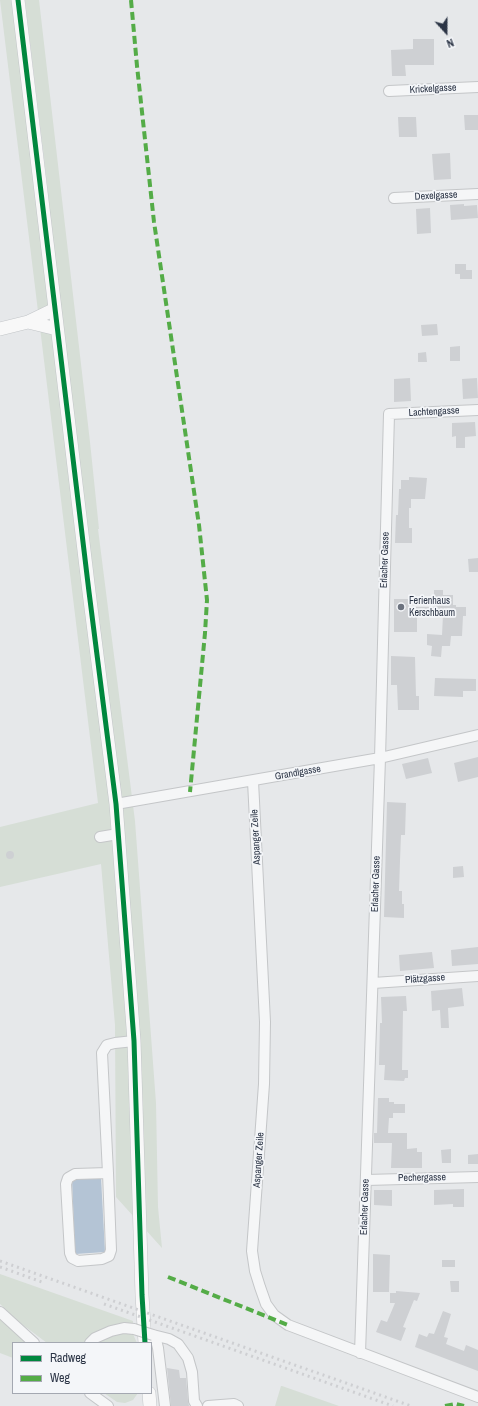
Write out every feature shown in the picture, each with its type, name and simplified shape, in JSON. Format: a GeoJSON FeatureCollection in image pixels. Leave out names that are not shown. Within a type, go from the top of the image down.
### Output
{"type":"FeatureCollection","features":[{"type":"Feature","properties":{"kind":"main road"},"geometry":{"type":"LineString","coordinates":[[18,0],[116,804],[134,1041],[142,1296],[149,1339]]}},
{"type":"Feature","properties":{"kind":"main road"},"geometry":{"type":"LineString","coordinates":[[0,329],[28,322],[55,309]]}},
{"type":"Feature","properties":{"kind":"main road"},"geometry":{"type":"LineString","coordinates":[[28,322],[57,329]]}},
{"type":"Feature","properties":{"kind":"street","name":"Krickelgasse"},"geometry":{"type":"LineString","coordinates":[[389,91],[478,87]]}},
{"type":"Feature","properties":{"kind":"street","name":"Dexelgasse"},"geometry":{"type":"LineString","coordinates":[[394,198],[478,194]]}},
{"type":"Feature","properties":{"kind":"street","name":"Lachtengasse"},"geometry":{"type":"LineString","coordinates":[[389,414],[478,410]]}},
{"type":"Feature","properties":{"kind":"street","name":"Erlacher Gasse"},"geometry":{"type":"LineString","coordinates":[[360,1353],[380,758],[389,414]]}},
{"type":"Feature","properties":{"kind":"street","name":"Grandlgasse"},"geometry":{"type":"LineString","coordinates":[[116,804],[380,758],[478,735]]}},
{"type":"Feature","properties":{"kind":"street","name":"Aspanger Zeile"},"geometry":{"type":"LineString","coordinates":[[253,781],[265,1022],[264,1084],[252,1251],[255,1271],[266,1304],[274,1315],[288,1325],[478,1397]]}},
{"type":"Feature","properties":{"kind":"street"},"geometry":{"type":"LineString","coordinates":[[100,837],[118,834]]}},
{"type":"Feature","properties":{"kind":"street","name":"Plätzgasse"},"geometry":{"type":"LineString","coordinates":[[373,983],[478,976]]}},
{"type":"Feature","properties":{"kind":"street"},"geometry":{"type":"LineString","coordinates":[[108,1173],[75,1174],[68,1178],[66,1184],[70,1253],[72,1258],[78,1261],[102,1260],[109,1256],[111,1250],[108,1173],[102,1053],[107,1046],[116,1043],[134,1041]]}},
{"type":"Feature","properties":{"kind":"street","name":"Pechergasse"},"geometry":{"type":"LineString","coordinates":[[366,1180],[478,1177]]}},
{"type":"Feature","properties":{"kind":"street"},"geometry":{"type":"LineString","coordinates":[[0,1312],[33,1342]]}},
{"type":"Feature","properties":{"kind":"street"},"geometry":{"type":"LineString","coordinates":[[91,1342],[95,1338],[124,1328],[134,1328],[149,1339],[156,1340],[165,1406]]}},
{"type":"Feature","properties":{"kind":"street"},"geometry":{"type":"LineString","coordinates":[[149,1339],[169,1339],[178,1344],[188,1358],[192,1372],[196,1404]]}},
{"type":"Feature","properties":{"kind":"street"},"geometry":{"type":"LineString","coordinates":[[158,1348],[162,1342],[169,1339]]}},
{"type":"Feature","properties":{"kind":"street"},"geometry":{"type":"LineString","coordinates":[[86,1394],[97,1406]]}},
{"type":"Feature","properties":{"kind":"street"},"geometry":{"type":"LineString","coordinates":[[91,1394],[108,1406]]}},
{"type":"Feature","properties":{"kind":"street"},"geometry":{"type":"LineString","coordinates":[[208,1406],[234,1404],[238,1406]]}},
{"type":"Feature","properties":{"kind":"shaded area"},"geometry":{"type":"Polygon","coordinates":[[[0,0],[12,0],[35,192],[48,191],[25,0],[39,0],[90,442],[98,529],[135,821],[156,1103],[158,1207],[162,1248],[116,1197],[115,1025],[101,864],[0,887],[0,827],[98,803],[0,0]]]}},
{"type":"Feature","properties":{"kind":"shaded area"},"geometry":{"type":"Polygon","coordinates":[[[0,1274],[133,1321],[133,1334],[137,1342],[46,1342],[19,1322],[0,1304],[0,1274]]]}},
{"type":"Feature","properties":{"kind":"shaded area"},"geometry":{"type":"Polygon","coordinates":[[[0,1312],[33,1342],[12,1342],[12,1358],[0,1353],[0,1312]]]}},
{"type":"Feature","properties":{"kind":"shaded area"},"geometry":{"type":"Polygon","coordinates":[[[282,1386],[339,1406],[275,1406],[282,1386]]]}},
{"type":"Feature","properties":{"kind":"shaded area"},"geometry":{"type":"Polygon","coordinates":[[[105,1394],[137,1394],[133,1400],[125,1403],[117,1402],[105,1394]]]}},
{"type":"Feature","properties":{"kind":"water"},"geometry":{"type":"Polygon","coordinates":[[[101,1178],[105,1252],[75,1254],[72,1179],[101,1178]]]}},
{"type":"Feature","properties":{"kind":"building"},"geometry":{"type":"Polygon","coordinates":[[[413,39],[434,39],[434,65],[405,65],[406,76],[392,76],[391,50],[413,49],[413,39]]]}},
{"type":"Feature","properties":{"kind":"building"},"geometry":{"type":"Polygon","coordinates":[[[464,115],[478,115],[478,130],[465,130],[464,115]]]}},
{"type":"Feature","properties":{"kind":"building"},"geometry":{"type":"Polygon","coordinates":[[[398,117],[416,117],[417,137],[399,137],[398,117]]]}},
{"type":"Feature","properties":{"kind":"building"},"geometry":{"type":"Polygon","coordinates":[[[450,153],[451,179],[434,180],[432,154],[450,153]]]}},
{"type":"Feature","properties":{"kind":"building"},"geometry":{"type":"Polygon","coordinates":[[[464,204],[464,206],[477,205],[478,218],[451,220],[450,205],[464,204]]]}},
{"type":"Feature","properties":{"kind":"building"},"geometry":{"type":"Polygon","coordinates":[[[430,208],[431,233],[417,234],[416,209],[430,208]]]}},
{"type":"Feature","properties":{"kind":"building"},"geometry":{"type":"Polygon","coordinates":[[[455,264],[466,264],[466,270],[472,270],[472,279],[460,279],[460,274],[455,274],[455,264]]]}},
{"type":"Feature","properties":{"kind":"building"},"geometry":{"type":"Polygon","coordinates":[[[437,324],[438,335],[422,336],[421,325],[437,324]]]}},
{"type":"Feature","properties":{"kind":"building"},"geometry":{"type":"Polygon","coordinates":[[[460,346],[460,361],[450,361],[450,347],[460,346]]]}},
{"type":"Feature","properties":{"kind":"building"},"geometry":{"type":"Polygon","coordinates":[[[426,352],[427,362],[418,362],[418,353],[426,352]]]}},
{"type":"Feature","properties":{"kind":"building"},"geometry":{"type":"Polygon","coordinates":[[[410,378],[411,401],[394,402],[394,379],[410,378]]]}},
{"type":"Feature","properties":{"kind":"building"},"geometry":{"type":"Polygon","coordinates":[[[477,378],[478,398],[463,399],[462,379],[477,378]]]}},
{"type":"Feature","properties":{"kind":"building"},"geometry":{"type":"Polygon","coordinates":[[[475,422],[476,436],[465,437],[465,448],[456,448],[456,436],[452,437],[452,423],[475,422]]]}},
{"type":"Feature","properties":{"kind":"building"},"geometry":{"type":"Polygon","coordinates":[[[409,477],[427,478],[425,499],[411,499],[411,508],[409,508],[409,528],[412,528],[412,543],[395,543],[399,489],[401,489],[401,480],[409,480],[409,477]]]}},
{"type":"Feature","properties":{"kind":"building"},"geometry":{"type":"Polygon","coordinates":[[[478,558],[478,572],[469,572],[468,559],[478,558]]]}},
{"type":"Feature","properties":{"kind":"building"},"geometry":{"type":"Polygon","coordinates":[[[434,590],[443,590],[443,595],[453,595],[453,605],[456,605],[456,607],[466,607],[466,616],[463,616],[462,636],[451,636],[450,646],[442,646],[441,657],[431,656],[432,646],[427,645],[427,634],[442,635],[443,615],[417,616],[417,632],[394,632],[394,599],[409,599],[409,607],[434,607],[434,590]]]}},
{"type":"Feature","properties":{"kind":"building"},"geometry":{"type":"Polygon","coordinates":[[[391,656],[415,657],[416,696],[419,696],[419,710],[398,710],[397,685],[391,685],[391,656]]]}},
{"type":"Feature","properties":{"kind":"building"},"geometry":{"type":"Polygon","coordinates":[[[435,678],[476,679],[476,691],[463,691],[463,697],[434,696],[435,678]]]}},
{"type":"Feature","properties":{"kind":"building"},"geometry":{"type":"Polygon","coordinates":[[[478,757],[478,777],[458,782],[454,763],[478,757]]]}},
{"type":"Feature","properties":{"kind":"building"},"geometry":{"type":"Polygon","coordinates":[[[428,758],[432,773],[406,779],[402,764],[428,758]]]}},
{"type":"Feature","properties":{"kind":"building"},"geometry":{"type":"Polygon","coordinates":[[[387,802],[406,803],[405,835],[401,835],[399,891],[402,891],[404,918],[384,917],[387,802]]]}},
{"type":"Feature","properties":{"kind":"building"},"geometry":{"type":"Polygon","coordinates":[[[8,851],[12,851],[14,855],[12,859],[8,859],[6,857],[6,853],[8,851]]]}},
{"type":"Feature","properties":{"kind":"building"},"geometry":{"type":"Polygon","coordinates":[[[463,866],[464,877],[453,878],[453,867],[463,866]]]}},
{"type":"Feature","properties":{"kind":"building"},"geometry":{"type":"Polygon","coordinates":[[[478,947],[478,964],[452,966],[451,950],[478,947]]]}},
{"type":"Feature","properties":{"kind":"building"},"geometry":{"type":"Polygon","coordinates":[[[432,952],[434,968],[400,971],[399,955],[432,952]]]}},
{"type":"Feature","properties":{"kind":"building"},"geometry":{"type":"Polygon","coordinates":[[[462,988],[464,1006],[448,1008],[449,1028],[441,1028],[440,1010],[432,1011],[431,991],[462,988]]]}},
{"type":"Feature","properties":{"kind":"building"},"geometry":{"type":"Polygon","coordinates":[[[406,996],[407,1011],[403,1011],[402,1070],[408,1070],[408,1078],[405,1078],[404,1081],[384,1080],[385,1065],[379,1065],[380,1023],[382,1023],[381,997],[406,996]]]}},
{"type":"Feature","properties":{"kind":"building"},"geometry":{"type":"Polygon","coordinates":[[[378,1098],[389,1098],[389,1102],[394,1102],[394,1104],[405,1104],[405,1113],[393,1113],[393,1118],[389,1118],[388,1133],[407,1133],[407,1149],[417,1148],[417,1152],[422,1152],[422,1168],[391,1168],[392,1143],[374,1143],[374,1133],[377,1133],[378,1098]]]}},
{"type":"Feature","properties":{"kind":"building"},"geometry":{"type":"Polygon","coordinates":[[[451,1149],[451,1163],[442,1163],[441,1150],[451,1149]]]}},
{"type":"Feature","properties":{"kind":"building"},"geometry":{"type":"Polygon","coordinates":[[[478,1154],[478,1164],[468,1164],[468,1155],[478,1154]]]}},
{"type":"Feature","properties":{"kind":"building"},"geometry":{"type":"Polygon","coordinates":[[[464,1189],[464,1207],[453,1207],[453,1204],[434,1205],[434,1190],[464,1189]]]}},
{"type":"Feature","properties":{"kind":"building"},"geometry":{"type":"Polygon","coordinates":[[[374,1190],[392,1190],[392,1206],[374,1205],[374,1190]]]}},
{"type":"Feature","properties":{"kind":"building"},"geometry":{"type":"Polygon","coordinates":[[[373,1254],[390,1255],[389,1292],[373,1292],[373,1254]]]}},
{"type":"Feature","properties":{"kind":"building"},"geometry":{"type":"Polygon","coordinates":[[[442,1260],[455,1260],[455,1267],[442,1267],[442,1260]]]}},
{"type":"Feature","properties":{"kind":"building"},"geometry":{"type":"Polygon","coordinates":[[[450,1281],[459,1281],[459,1292],[451,1292],[450,1281]]]}},
{"type":"Feature","properties":{"kind":"building"},"geometry":{"type":"Polygon","coordinates":[[[396,1291],[420,1293],[417,1301],[414,1300],[403,1327],[406,1328],[401,1341],[376,1332],[381,1320],[387,1322],[395,1303],[390,1303],[390,1293],[396,1293],[396,1291]]]}},
{"type":"Feature","properties":{"kind":"building"},"geometry":{"type":"Polygon","coordinates":[[[443,1311],[451,1314],[444,1337],[448,1338],[446,1344],[464,1351],[466,1345],[478,1350],[478,1371],[415,1347],[419,1334],[427,1337],[429,1333],[434,1334],[443,1311]]]}},
{"type":"Feature","properties":{"kind":"building"},"geometry":{"type":"Polygon","coordinates":[[[167,1368],[179,1370],[180,1378],[186,1378],[189,1406],[171,1406],[167,1368]]]}},
{"type":"Feature","properties":{"kind":"railway"},"geometry":{"type":"LineString","coordinates":[[0,1261],[411,1406]]}},
{"type":"Feature","properties":{"kind":"railway"},"geometry":{"type":"LineString","coordinates":[[0,1267],[42,1282]]}},
{"type":"Feature","properties":{"kind":"railway"},"geometry":{"type":"LineString","coordinates":[[104,1304],[393,1406]]}},
{"type":"Feature","properties":{"kind":"marked path"},"geometry":{"type":"LineString","coordinates":[[131,0],[154,222],[199,525],[207,600],[190,792]]}},
{"type":"Feature","properties":{"kind":"marked path"},"geometry":{"type":"LineString","coordinates":[[168,1277],[288,1325]]}},
{"type":"Feature","properties":{"kind":"marked path"},"geometry":{"type":"LineString","coordinates":[[445,1406],[456,1404],[464,1406]]}},
{"type":"Feature","properties":{"kind":"cycle path"},"geometry":{"type":"LineString","coordinates":[[18,0],[116,804],[134,1041],[142,1295],[145,1342]]}},
{"type":"Feature","properties":{"kind":"place","name":"Ferienhaus Kerschbaum"},"geometry":{"type":"Point","coordinates":[401,607]}}]}
